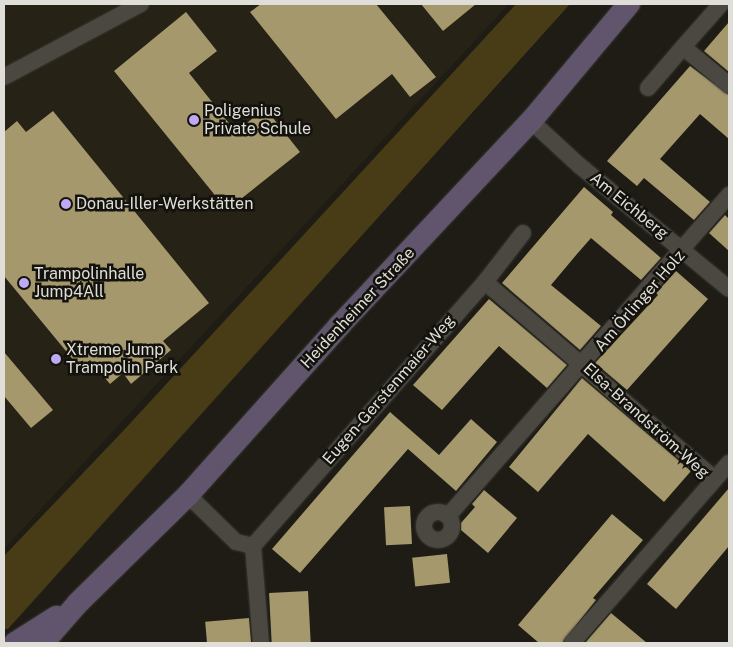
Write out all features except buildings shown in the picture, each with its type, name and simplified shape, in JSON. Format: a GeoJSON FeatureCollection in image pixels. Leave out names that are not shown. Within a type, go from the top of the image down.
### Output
{"type":"FeatureCollection","features":[{"type":"Feature","properties":{"kind":"main road","name":"Heidenheimer Straße"},"geometry":{"type":"LineString","coordinates":[[43,643],[78,603],[188,495],[339,326],[531,122],[629,4]]}},
{"type":"Feature","properties":{"kind":"main road","name":"Heidenheimer Straße"},"geometry":{"type":"LineString","coordinates":[[15,643],[78,603]]}},
{"type":"Feature","properties":{"kind":"street"},"geometry":{"type":"LineString","coordinates":[[4,78],[141,4]]}},
{"type":"Feature","properties":{"kind":"street"},"geometry":{"type":"LineString","coordinates":[[648,88],[721,4]]}},
{"type":"Feature","properties":{"kind":"street"},"geometry":{"type":"LineString","coordinates":[[683,47],[729,85]]}},
{"type":"Feature","properties":{"kind":"street","name":"Am Eichberg"},"geometry":{"type":"LineString","coordinates":[[531,122],[729,289]]}},
{"type":"Feature","properties":{"kind":"street","name":"Am Örlinger Holz"},"geometry":{"type":"LineString","coordinates":[[448,516],[683,251],[729,195]]}},
{"type":"Feature","properties":{"kind":"street","name":"Eugen-Gerstenmaier-Weg"},"geometry":{"type":"LineString","coordinates":[[253,546],[485,282],[523,233]]}},
{"type":"Feature","properties":{"kind":"street","name":"Elsa-Brandström-Weg"},"geometry":{"type":"LineString","coordinates":[[485,282],[714,478],[572,643]]}},
{"type":"Feature","properties":{"kind":"street"},"geometry":{"type":"LineString","coordinates":[[714,478],[729,463]]}},
{"type":"Feature","properties":{"kind":"street"},"geometry":{"type":"LineString","coordinates":[[188,495],[236,542],[253,546],[261,643]]}},
{"type":"Feature","properties":{"kind":"shaded area"},"geometry":{"type":"Polygon","coordinates":[[[4,4],[509,4],[4,549],[4,4]]]}},
{"type":"Feature","properties":{"kind":"shaded area"},"geometry":{"type":"Polygon","coordinates":[[[516,4],[570,4],[8,629],[4,629],[4,556],[124,430],[516,4]]]}},
{"type":"Feature","properties":{"kind":"place","name":"Poligenius Private Schule"},"geometry":{"type":"Point","coordinates":[194,120]}},
{"type":"Feature","properties":{"kind":"place","name":"Donau-Iller-Werkstätten"},"geometry":{"type":"Point","coordinates":[66,204]}},
{"type":"Feature","properties":{"kind":"place","name":"Trampolinhalle Jump4All"},"geometry":{"type":"Point","coordinates":[24,283]}},
{"type":"Feature","properties":{"kind":"place","name":"Xtreme Jump Trampolin Park"},"geometry":{"type":"Point","coordinates":[56,359]}}]}
